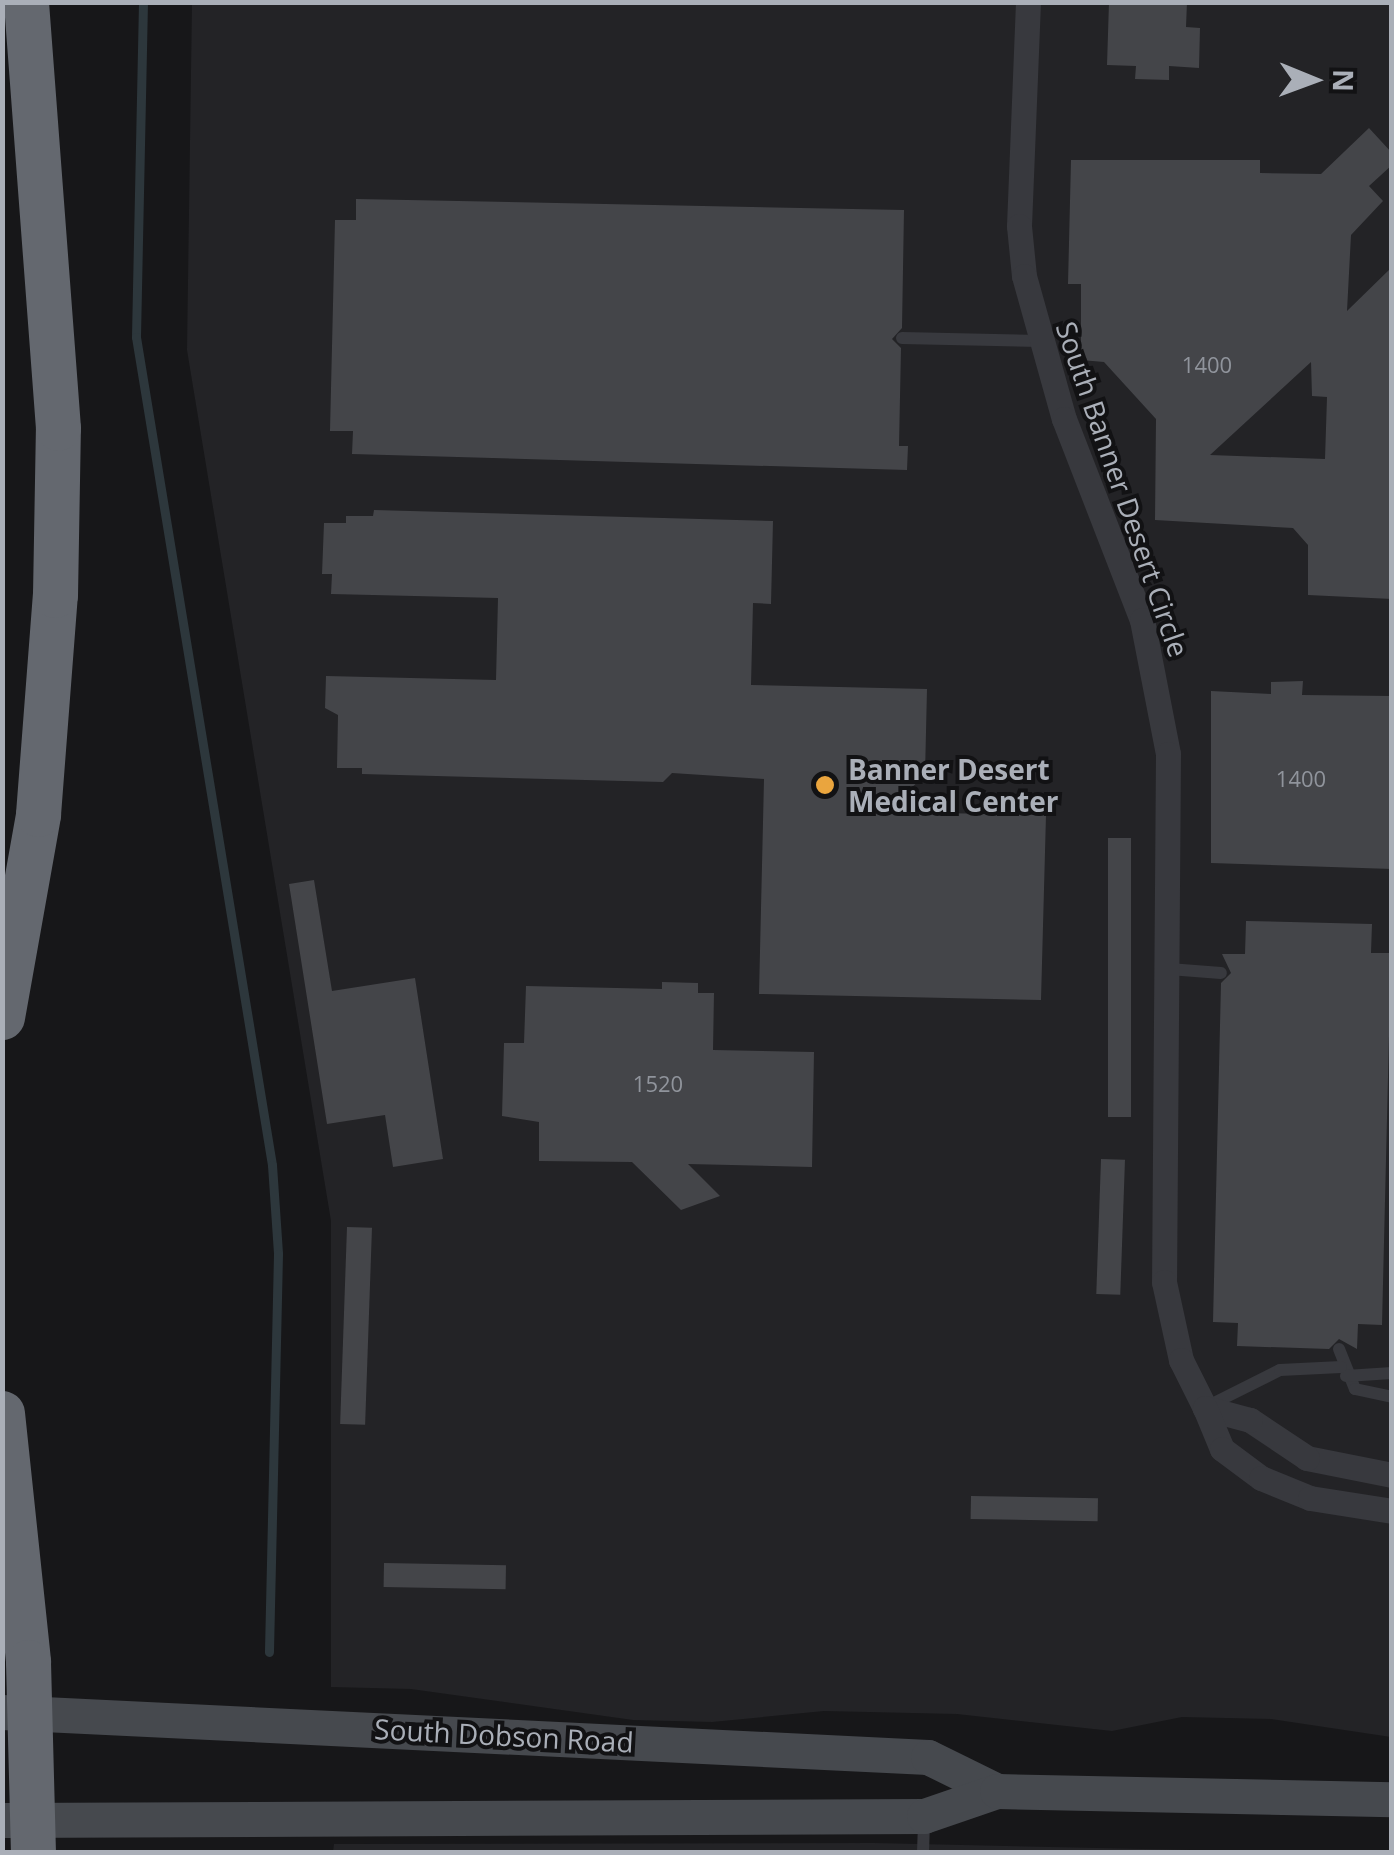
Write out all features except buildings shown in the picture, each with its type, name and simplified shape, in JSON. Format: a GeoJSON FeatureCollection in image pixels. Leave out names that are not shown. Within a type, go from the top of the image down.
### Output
{"type":"FeatureCollection","features":[{"type":"Feature","properties":{"kind":"highway"},"geometry":{"type":"LineString","coordinates":[[2,1017],[38,814],[55,576],[58,428],[26,2]]}},
{"type":"Feature","properties":{"kind":"highway"},"geometry":{"type":"LineString","coordinates":[[2,1413],[17,1554],[17,1713],[23,1831]]}},
{"type":"Feature","properties":{"kind":"main road","name":"South Dobson Road"},"geometry":{"type":"LineString","coordinates":[[17,1713],[928,1757],[996,1792]]}},
{"type":"Feature","properties":{"kind":"main road","name":"South Dobson Road"},"geometry":{"type":"LineString","coordinates":[[23,1831],[924,1816],[996,1792],[1392,1800]]}},
{"type":"Feature","properties":{"kind":"street","name":"South Banner Desert Circle"},"geometry":{"type":"LineString","coordinates":[[1028,2],[1019,226],[1040,341],[1142,620],[1158,685],[1170,805],[1164,1282],[1182,1360],[1222,1449],[1261,1478],[1310,1498],[1392,1511]]}},
{"type":"Feature","properties":{"kind":"street"},"geometry":{"type":"LineString","coordinates":[[1205,1408],[1250,1420],[1307,1458],[1392,1475]]}},
{"type":"Feature","properties":{"kind":"lane"},"geometry":{"type":"LineString","coordinates":[[902,338],[1040,341]]}},
{"type":"Feature","properties":{"kind":"lane"},"geometry":{"type":"LineString","coordinates":[[1168,969],[1221,973]]}},
{"type":"Feature","properties":{"kind":"lane"},"geometry":{"type":"LineString","coordinates":[[1339,1349],[1344,1371],[1355,1389],[1392,1397]]}},
{"type":"Feature","properties":{"kind":"lane"},"geometry":{"type":"LineString","coordinates":[[1205,1408],[1280,1370],[1392,1373]]}},
{"type":"Feature","properties":{"kind":"lane"},"geometry":{"type":"LineString","coordinates":[[923,1852],[924,1816]]}},
{"type":"Feature","properties":{"kind":"shaded area","name":"Banner Desert Medical Center"},"geometry":{"type":"Polygon","coordinates":[[[192,3],[1391,3],[1391,1737],[1271,1719],[1182,1717],[1112,1731],[957,1714],[824,1711],[712,1722],[633,1720],[411,1689],[331,1687],[331,1221],[187,350],[192,3]]]}},
{"type":"Feature","properties":{"kind":"shaded area"},"geometry":{"type":"Polygon","coordinates":[[[874,1843],[1279,1852],[333,1852],[334,1844],[874,1843]]]}},
{"type":"Feature","properties":{"kind":"waterway"},"geometry":{"type":"LineString","coordinates":[[143,2],[136,337],[272,1165],[278,1254],[269,1652]]}},
{"type":"Feature","properties":{"kind":"place","name":"Banner Desert Medical Center"},"geometry":{"type":"Point","coordinates":[825,785]}}]}
